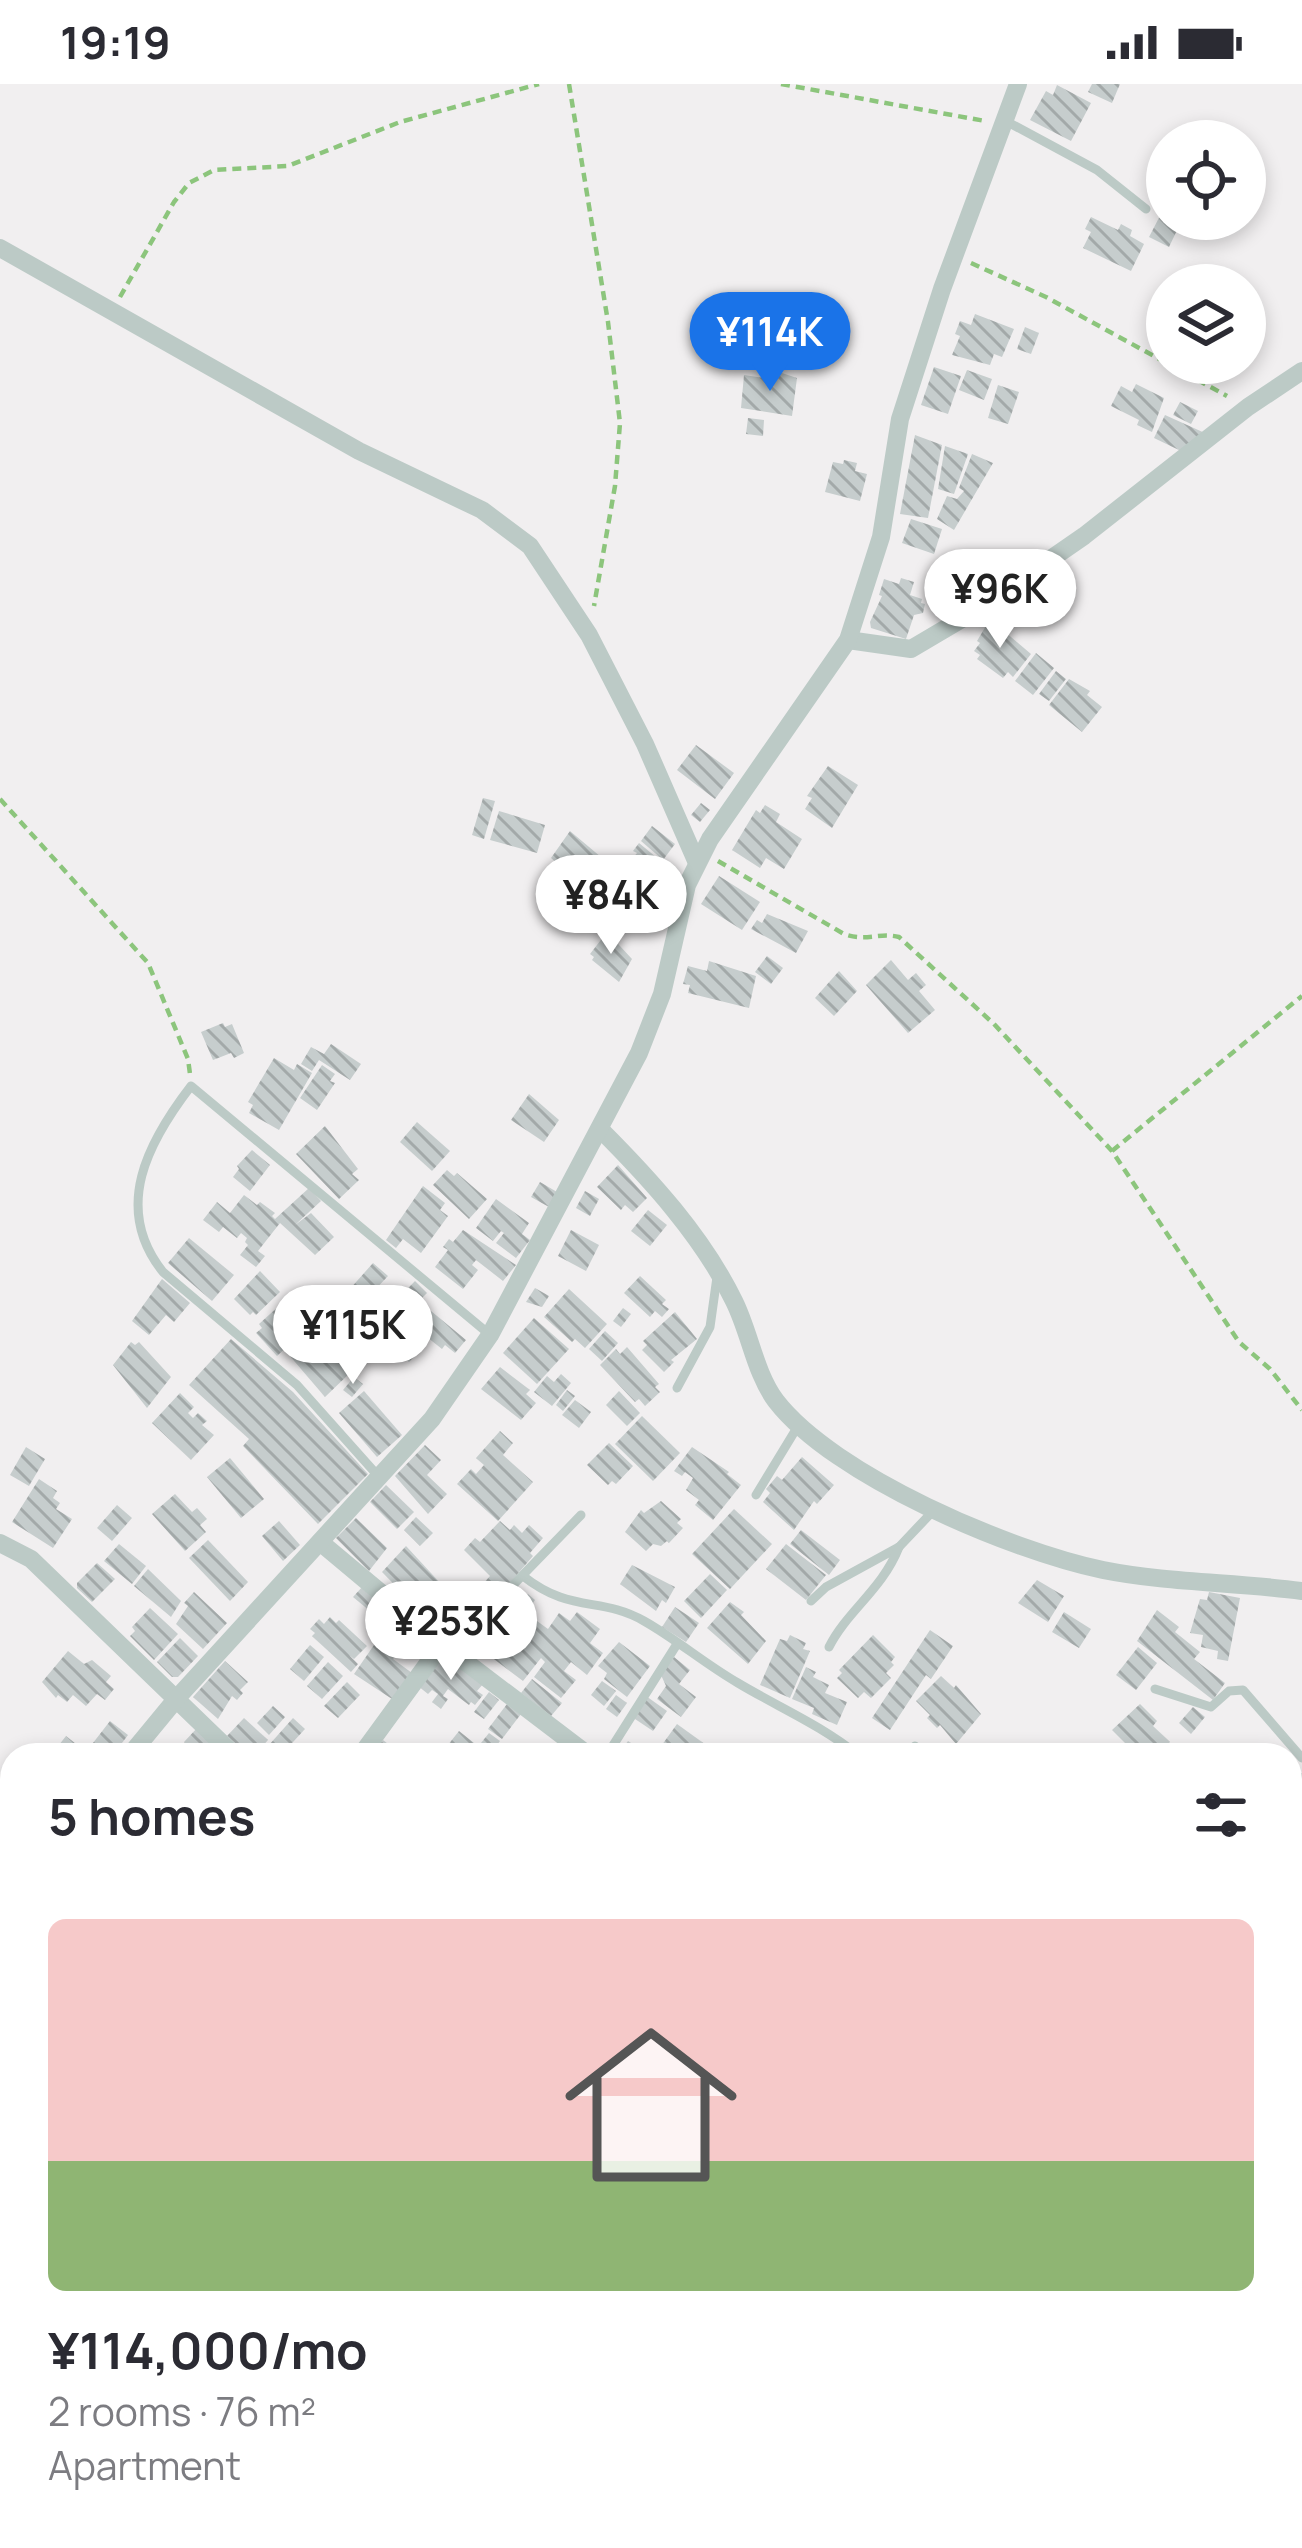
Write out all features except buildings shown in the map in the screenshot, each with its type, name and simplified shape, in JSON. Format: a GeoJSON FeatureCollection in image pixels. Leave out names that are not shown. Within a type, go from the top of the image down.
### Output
{"type":"FeatureCollection","features":[{"type":"Feature","properties":{"kind":"street"},"geometry":{"type":"LineString","coordinates":[[140,1743],[432,1419],[490,1336],[600,1129],[639,1053],[662,994],[673,937],[700,857],[772,743],[848,640],[881,537],[900,419],[1018,84]]}},
{"type":"Feature","properties":{"kind":"street"},"geometry":{"type":"LineString","coordinates":[[0,248],[359,451],[482,510],[530,546],[589,635],[700,857]]}},
{"type":"Feature","properties":{"kind":"street"},"geometry":{"type":"LineString","coordinates":[[848,640],[911,649],[977,610],[1084,536],[1248,407],[1302,371]]}},
{"type":"Feature","properties":{"kind":"street"},"geometry":{"type":"LineString","coordinates":[[600,1129],[645,1176],[718,1274],[773,1397],[798,1426],[881,1484],[1053,1558],[1089,1567],[1302,1591]]}},
{"type":"Feature","properties":{"kind":"street"},"geometry":{"type":"LineString","coordinates":[[320,1542],[572,1743]]}},
{"type":"Feature","properties":{"kind":"street"},"geometry":{"type":"LineString","coordinates":[[0,1543],[31,1559],[222,1743]]}},
{"type":"Feature","properties":{"kind":"street"},"geometry":{"type":"LineString","coordinates":[[370,1743],[446,1647]]}},
{"type":"Feature","properties":{"kind":"lane"},"geometry":{"type":"LineString","coordinates":[[1003,123],[1097,170],[1145,209]]}},
{"type":"Feature","properties":{"kind":"lane"},"geometry":{"type":"LineString","coordinates":[[379,1477],[298,1385],[163,1272],[149,1255],[140,1228],[146,1155],[165,1118],[191,1085],[490,1336]]}},
{"type":"Feature","properties":{"kind":"lane"},"geometry":{"type":"LineString","coordinates":[[677,1388],[710,1327],[718,1274]]}},
{"type":"Feature","properties":{"kind":"lane"},"geometry":{"type":"LineString","coordinates":[[756,1495],[798,1426]]}},
{"type":"Feature","properties":{"kind":"lane"},"geometry":{"type":"LineString","coordinates":[[811,1601],[826,1587],[899,1547],[935,1509]]}},
{"type":"Feature","properties":{"kind":"lane"},"geometry":{"type":"LineString","coordinates":[[446,1647],[581,1515]]}},
{"type":"Feature","properties":{"kind":"lane"},"geometry":{"type":"LineString","coordinates":[[829,1647],[890,1570],[899,1547]]}},
{"type":"Feature","properties":{"kind":"lane"},"geometry":{"type":"LineString","coordinates":[[523,1576],[558,1600],[616,1609],[644,1621],[735,1682],[842,1743]]}},
{"type":"Feature","properties":{"kind":"lane"},"geometry":{"type":"LineString","coordinates":[[615,1743],[677,1644]]}},
{"type":"Feature","properties":{"kind":"lane"},"geometry":{"type":"LineString","coordinates":[[1155,1689],[1211,1707],[1228,1691],[1243,1690],[1289,1743]]}},
{"type":"Feature","properties":{"kind":"path"},"geometry":{"type":"LineString","coordinates":[[111,312],[189,183],[214,170],[288,166],[400,122],[539,84]]}},
{"type":"Feature","properties":{"kind":"path"},"geometry":{"type":"LineString","coordinates":[[569,84],[620,423],[615,486],[589,635]]}},
{"type":"Feature","properties":{"kind":"path"},"geometry":{"type":"LineString","coordinates":[[781,84],[1003,123]]}},
{"type":"Feature","properties":{"kind":"path"},"geometry":{"type":"LineString","coordinates":[[955,256],[1046,297],[1248,407]]}},
{"type":"Feature","properties":{"kind":"path"},"geometry":{"type":"LineString","coordinates":[[0,799],[148,963],[188,1059],[191,1085]]}},
{"type":"Feature","properties":{"kind":"path"},"geometry":{"type":"LineString","coordinates":[[700,857],[844,934],[866,940],[887,934],[899,937],[994,1024],[1112,1151],[1239,1342],[1302,1410]]}},
{"type":"Feature","properties":{"kind":"path"},"geometry":{"type":"LineString","coordinates":[[1112,1151],[1302,996]]}}]}
